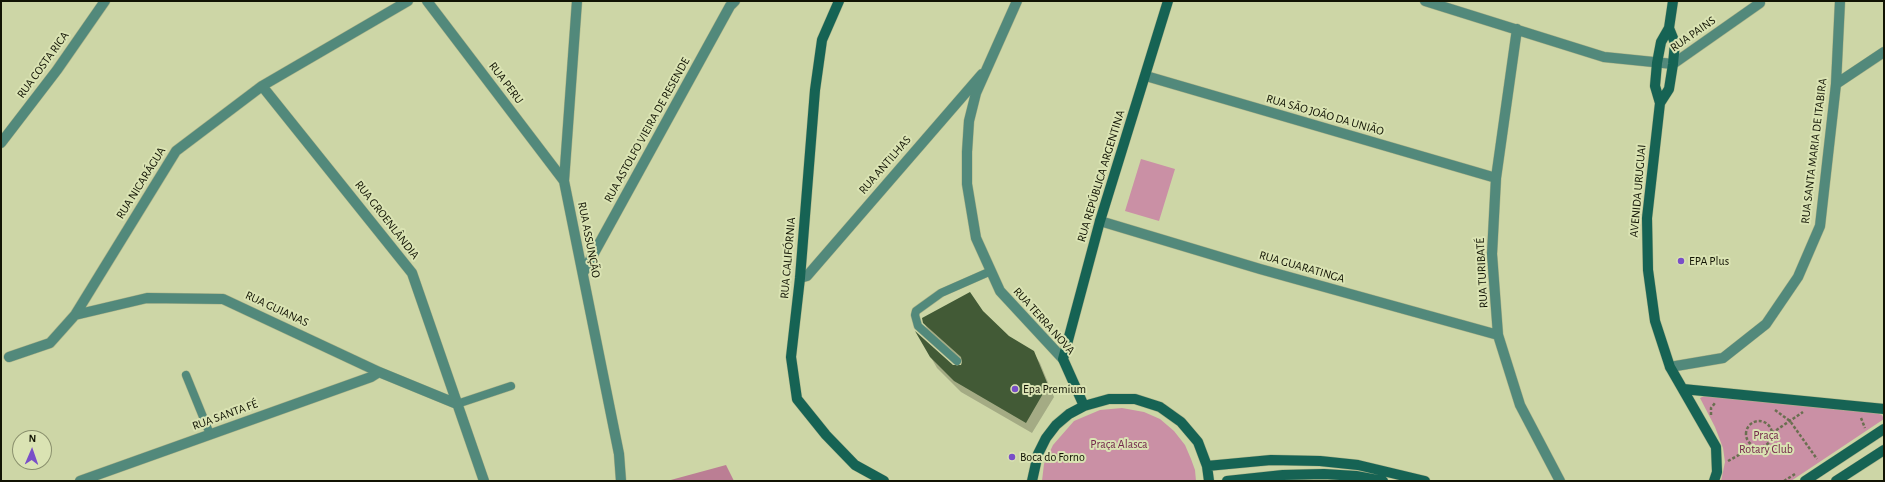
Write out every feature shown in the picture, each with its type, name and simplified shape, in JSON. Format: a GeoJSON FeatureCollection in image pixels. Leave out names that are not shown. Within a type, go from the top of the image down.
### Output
{"type":"FeatureCollection","features":[{"type":"Feature","properties":{"kind":"street","name":"RUA COSTA RICA"},"geometry":{"type":"LineString","coordinates":[[1,144],[57,70],[105,1]]}},
{"type":"Feature","properties":{"kind":"street","name":"RUA NICARÁGUA"},"geometry":{"type":"LineString","coordinates":[[9,357],[50,343],[75,314],[176,151],[262,86],[408,1]]}},
{"type":"Feature","properties":{"kind":"street","name":"RUA PERU"},"geometry":{"type":"LineString","coordinates":[[427,1],[564,181]]}},
{"type":"Feature","properties":{"kind":"street","name":"RUA ASSUNÇÃO"},"geometry":{"type":"LineString","coordinates":[[577,1],[564,181],[619,454],[621,481]]}},
{"type":"Feature","properties":{"kind":"street","name":"RUA ASTOLFO VIEIRA DE RESENDE"},"geometry":{"type":"LineString","coordinates":[[583,273],[730,6],[735,1]]}},
{"type":"Feature","properties":{"kind":"street","name":"RUA CALIFÓRNIA"},"geometry":{"type":"LineString","coordinates":[[839,1],[822,40],[815,90],[800,278],[791,357],[797,399],[826,435],[855,465],[884,481]]}},
{"type":"Feature","properties":{"kind":"street","name":"RUA TERRA NOVA"},"geometry":{"type":"LineString","coordinates":[[1017,1],[988,66],[969,121],[967,184],[976,238],[1000,291],[1063,359],[1084,406]]}},
{"type":"Feature","properties":{"kind":"street","name":"RUA REPÚBLICA ARGENTINA"},"geometry":{"type":"LineString","coordinates":[[1063,359],[1100,221],[1168,1]]}},
{"type":"Feature","properties":{"kind":"street","name":"RUA PAINS"},"geometry":{"type":"LineString","coordinates":[[1425,1],[1604,57],[1673,64],[1760,3]]}},
{"type":"Feature","properties":{"kind":"street","name":"AVENIDA URUGUAI"},"geometry":{"type":"LineString","coordinates":[[1672,1],[1669,28],[1661,42],[1657,63],[1655,86],[1660,103],[1647,218],[1648,270],[1655,321],[1670,366],[1716,447],[1717,472],[1714,481]]}},
{"type":"Feature","properties":{"kind":"street","name":"RUA SANTA MARIA DE ITABIRA"},"geometry":{"type":"LineString","coordinates":[[1670,366],[1723,358],[1766,324],[1798,277],[1820,226],[1836,84],[1840,1]]}},
{"type":"Feature","properties":{"kind":"street","name":"AVENIDA URUGUAI"},"geometry":{"type":"LineString","coordinates":[[1660,103],[1669,88],[1673,64],[1675,43],[1669,28]]}},
{"type":"Feature","properties":{"kind":"street","name":"RUA TURIBATÉ"},"geometry":{"type":"LineString","coordinates":[[1517,29],[1496,178],[1492,254],[1498,334],[1520,405],[1560,481]]}},
{"type":"Feature","properties":{"kind":"street"},"geometry":{"type":"LineString","coordinates":[[1836,84],[1884,52]]}},
{"type":"Feature","properties":{"kind":"street","name":"RUA ANTILHAS"},"geometry":{"type":"LineString","coordinates":[[800,278],[807,276],[988,66]]}},
{"type":"Feature","properties":{"kind":"street","name":"RUA SÃO JOÃO DA UNIÃO"},"geometry":{"type":"LineString","coordinates":[[1146,76],[1496,178]]}},
{"type":"Feature","properties":{"kind":"street","name":"RUA GROENLÂNDIA"},"geometry":{"type":"LineString","coordinates":[[262,86],[412,273],[484,481]]}},
{"type":"Feature","properties":{"kind":"street","name":"RUA GUARATINGA"},"geometry":{"type":"LineString","coordinates":[[1100,221],[1268,271],[1498,334]]}},
{"type":"Feature","properties":{"kind":"street","name":"RUA GUIANAS"},"geometry":{"type":"LineString","coordinates":[[75,314],[147,298],[223,298],[379,372],[457,404]]}},
{"type":"Feature","properties":{"kind":"street","name":"RUA SANTA FÉ"},"geometry":{"type":"LineString","coordinates":[[80,481],[371,377],[379,372]]}},
{"type":"Feature","properties":{"kind":"street"},"geometry":{"type":"LineString","coordinates":[[1683,389],[1884,410]]}},
{"type":"Feature","properties":{"kind":"street"},"geometry":{"type":"LineString","coordinates":[[1032,481],[1033,470],[1038,454],[1046,438],[1056,425],[1069,414],[1084,406],[1109,399],[1135,399],[1160,407],[1182,422],[1198,442],[1207,466],[1209,481]]}},
{"type":"Feature","properties":{"kind":"street"},"geometry":{"type":"LineString","coordinates":[[1805,481],[1884,430]]}},
{"type":"Feature","properties":{"kind":"street"},"geometry":{"type":"LineString","coordinates":[[1836,481],[1884,450]]}},
{"type":"Feature","properties":{"kind":"street"},"geometry":{"type":"LineString","coordinates":[[1207,466],[1271,460],[1320,461],[1358,465],[1425,481]]}},
{"type":"Feature","properties":{"kind":"street"},"geometry":{"type":"LineString","coordinates":[[1227,481],[1283,475],[1324,474],[1356,476],[1384,481]]}},
{"type":"Feature","properties":{"kind":"lane"},"geometry":{"type":"LineString","coordinates":[[957,361],[918,326],[914,315],[916,311],[941,293],[991,271]]}},
{"type":"Feature","properties":{"kind":"lane"},"geometry":{"type":"LineString","coordinates":[[186,375],[210,434]]}},
{"type":"Feature","properties":{"kind":"lane"},"geometry":{"type":"LineString","coordinates":[[457,404],[511,386]]}},
{"type":"Feature","properties":{"kind":"path"},"geometry":{"type":"LineString","coordinates":[[1711,415],[1713,404],[1719,401]]}},
{"type":"Feature","properties":{"kind":"path"},"geometry":{"type":"LineString","coordinates":[[1771,406],[1790,421],[1818,459]]}},
{"type":"Feature","properties":{"kind":"path"},"geometry":{"type":"LineString","coordinates":[[1727,462],[1755,446],[1767,444],[1772,433],[1807,410]]}},
{"type":"Feature","properties":{"kind":"path"},"geometry":{"type":"LineString","coordinates":[[1755,446],[1749,441],[1747,433],[1750,425],[1762,421],[1771,429],[1772,433]]}},
{"type":"Feature","properties":{"kind":"path"},"geometry":{"type":"LineString","coordinates":[[1864,423],[1865,428]]}},
{"type":"Feature","properties":{"kind":"green space"},"geometry":{"type":"Polygon","coordinates":[[[1141,159],[1175,169],[1159,221],[1125,211],[1141,159]]]}},
{"type":"Feature","properties":{"kind":"green space","name":"Praça Rotary Club"},"geometry":{"type":"Polygon","coordinates":[[[1704,396],[1876,413],[1882,415],[1884,419],[1791,481],[1721,481],[1725,462],[1723,448],[1715,427],[1700,398],[1704,396]]]}},
{"type":"Feature","properties":{"kind":"green space","name":"Praça Alasca"},"geometry":{"type":"Polygon","coordinates":[[[1122,408],[1144,412],[1160,419],[1174,431],[1185,445],[1195,470],[1196,481],[1042,481],[1044,464],[1053,445],[1074,421],[1100,410],[1122,408]]]}},
{"type":"Feature","properties":{"kind":"shaded area"},"geometry":{"type":"Polygon","coordinates":[[[726,465],[734,481],[667,481],[726,465]]]}},
{"type":"Feature","properties":{"kind":"building"},"geometry":{"type":"Polygon","coordinates":[[[970,292],[983,311],[1009,336],[1034,351],[1048,385],[1026,423],[954,381],[930,357],[915,331],[953,365],[961,365],[961,357],[923,323],[922,318],[970,292]]]}},
{"type":"Feature","properties":{"kind":"place","name":"EPA Plus"},"geometry":{"type":"Point","coordinates":[1681,261]}},
{"type":"Feature","properties":{"kind":"place","name":"Epa Premium"},"geometry":{"type":"Point","coordinates":[1015,389]}},
{"type":"Feature","properties":{"kind":"place","name":"Boca do Forno"},"geometry":{"type":"Point","coordinates":[1012,457]}}]}
